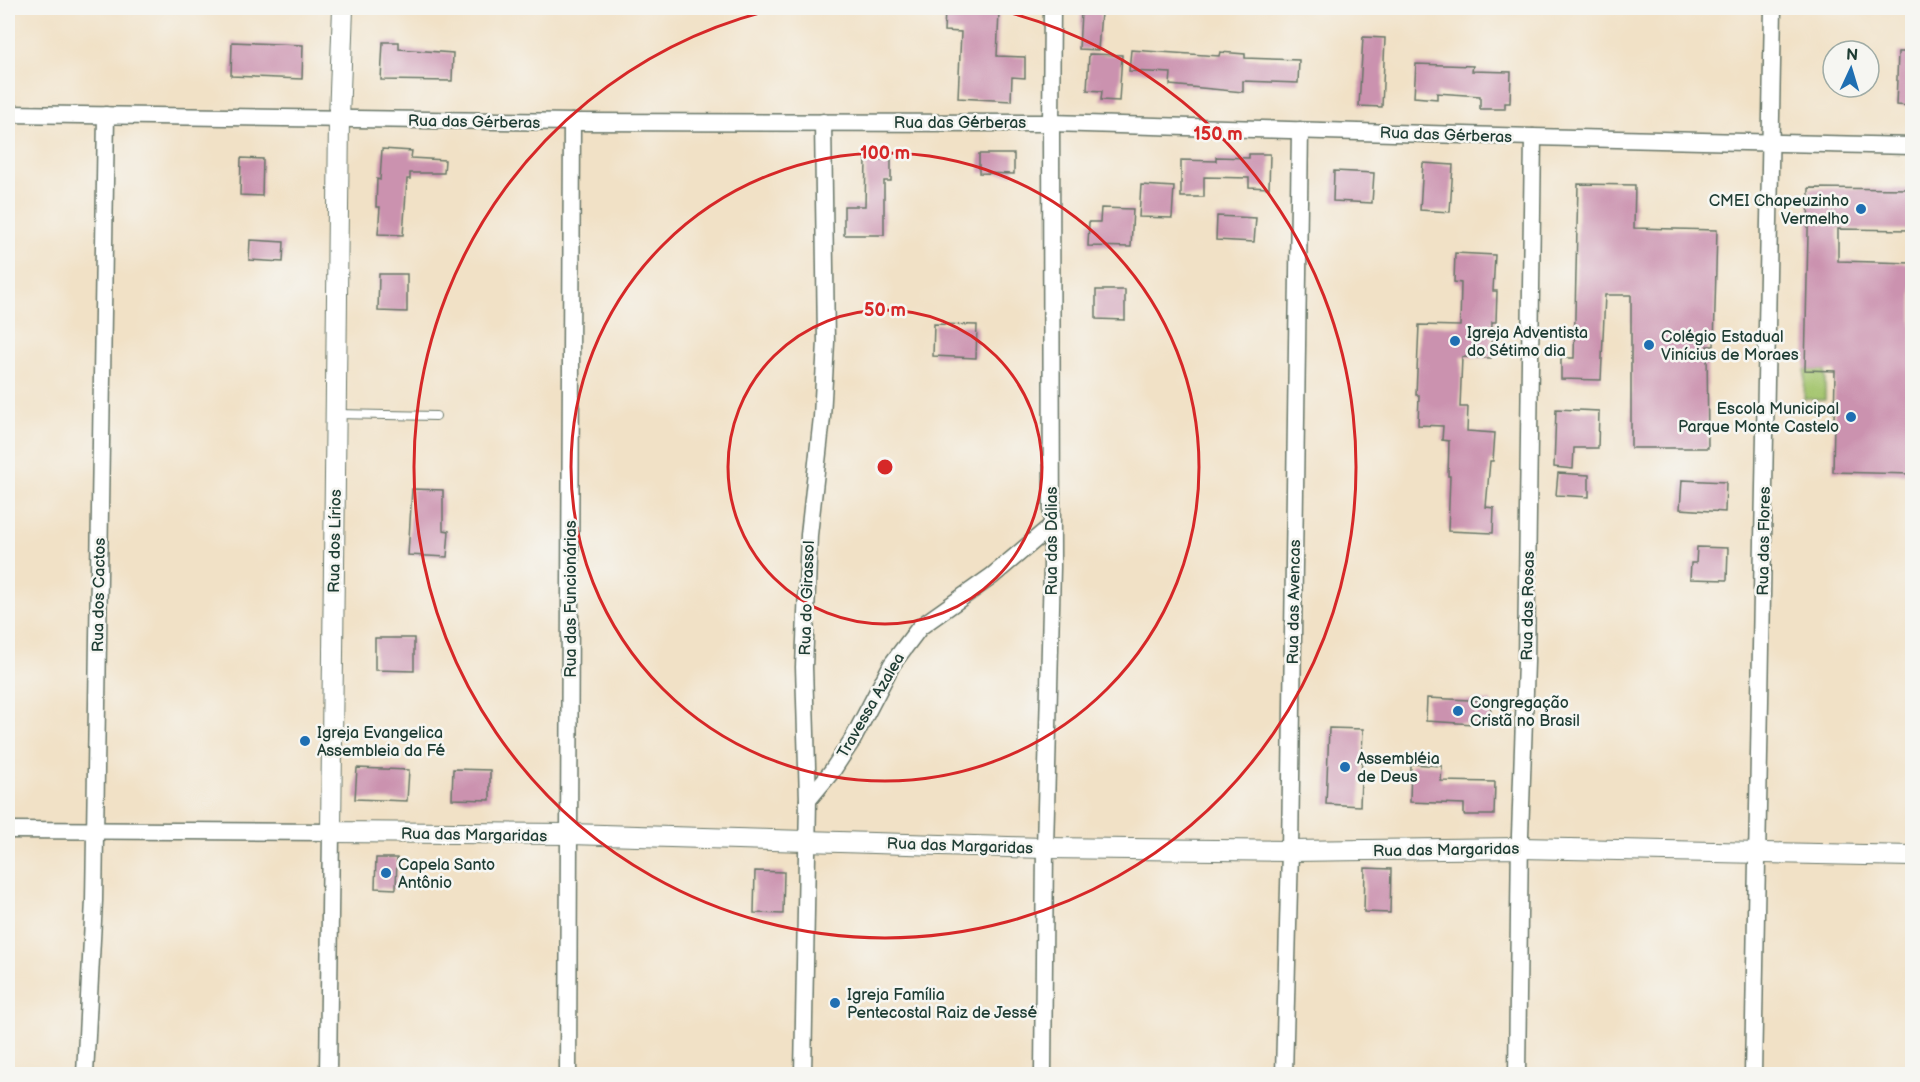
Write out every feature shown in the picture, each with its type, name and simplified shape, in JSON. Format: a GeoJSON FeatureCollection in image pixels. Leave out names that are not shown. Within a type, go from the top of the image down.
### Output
{"type":"FeatureCollection","features":[{"type":"Feature","properties":{"kind":"street","name":"Rua dos Lírios"},"geometry":{"type":"LineString","coordinates":[[328,1074],[342,8]]}},
{"type":"Feature","properties":{"kind":"street","name":"Rua das Dálias"},"geometry":{"type":"LineString","coordinates":[[1043,1074],[1044,848],[1051,610],[1052,8]]}},
{"type":"Feature","properties":{"kind":"street","name":"Rua das Flores"},"geometry":{"type":"LineString","coordinates":[[1753,1074],[1773,8]]}},
{"type":"Feature","properties":{"kind":"street","name":"Rua das Gérberas"},"geometry":{"type":"LineString","coordinates":[[8,114],[572,123],[1051,123],[1912,146]]}},
{"type":"Feature","properties":{"kind":"street","name":"Rua dos Cactos"},"geometry":{"type":"LineString","coordinates":[[85,1074],[92,972],[106,115]]}},
{"type":"Feature","properties":{"kind":"street","name":"Rua do Girassol"},"geometry":{"type":"LineString","coordinates":[[802,1074],[808,800],[804,687],[808,559],[812,492],[822,417],[826,342],[823,122]]}},
{"type":"Feature","properties":{"kind":"street","name":"Rua das Funcionárias"},"geometry":{"type":"LineString","coordinates":[[568,1074],[572,123]]}},
{"type":"Feature","properties":{"kind":"street","name":"Rua das Avencas"},"geometry":{"type":"LineString","coordinates":[[1284,1074],[1290,851],[1300,129]]}},
{"type":"Feature","properties":{"kind":"street","name":"Rua das Rosas"},"geometry":{"type":"LineString","coordinates":[[1517,1074],[1520,848],[1526,662],[1533,137]]}},
{"type":"Feature","properties":{"kind":"street","name":"Travessa Azalea"},"geometry":{"type":"LineString","coordinates":[[808,800],[832,771],[853,739],[892,664],[920,627],[992,576],[1050,527]]}},
{"type":"Feature","properties":{"kind":"street","name":"Rua das Margaridas"},"geometry":{"type":"LineString","coordinates":[[8,830],[570,834],[1044,848],[1290,851],[1520,848],[1912,856]]}},
{"type":"Feature","properties":{"kind":"lane"},"geometry":{"type":"LineString","coordinates":[[336,414],[436,416]]}},
{"type":"Feature","properties":{"kind":"green space"},"geometry":{"type":"Polygon","coordinates":[[[1805,370],[1825,370],[1825,400],[1804,399],[1805,370]]]}},
{"type":"Feature","properties":{"kind":"building"},"geometry":{"type":"Polygon","coordinates":[[[945,10],[999,12],[997,56],[1025,57],[1025,78],[1012,77],[1011,101],[958,98],[961,32],[944,31],[945,10]]]}},
{"type":"Feature","properties":{"kind":"building"},"geometry":{"type":"Polygon","coordinates":[[[1081,12],[1101,13],[1098,50],[1079,49],[1081,12]]]}},
{"type":"Feature","properties":{"kind":"building"},"geometry":{"type":"Polygon","coordinates":[[[1363,37],[1385,38],[1382,107],[1359,106],[1363,37]]]}},
{"type":"Feature","properties":{"kind":"building"},"geometry":{"type":"Polygon","coordinates":[[[232,42],[303,45],[302,79],[231,76],[232,42]]]}},
{"type":"Feature","properties":{"kind":"building"},"geometry":{"type":"Polygon","coordinates":[[[383,42],[399,42],[399,49],[453,53],[452,81],[381,80],[383,42]]]}},
{"type":"Feature","properties":{"kind":"building"},"geometry":{"type":"Polygon","coordinates":[[[1131,50],[1219,56],[1220,52],[1245,54],[1245,58],[1299,60],[1298,83],[1243,81],[1243,92],[1170,85],[1171,73],[1129,71],[1131,50]]]}},
{"type":"Feature","properties":{"kind":"building"},"geometry":{"type":"Polygon","coordinates":[[[1898,52],[1912,52],[1912,106],[1896,105],[1898,52]]]}},
{"type":"Feature","properties":{"kind":"building"},"geometry":{"type":"Polygon","coordinates":[[[1089,54],[1122,55],[1119,101],[1101,100],[1102,91],[1087,90],[1089,54]]]}},
{"type":"Feature","properties":{"kind":"building"},"geometry":{"type":"Polygon","coordinates":[[[1416,64],[1473,66],[1472,71],[1511,72],[1510,103],[1505,103],[1505,109],[1480,109],[1480,96],[1437,93],[1437,99],[1414,97],[1416,64]]]}},
{"type":"Feature","properties":{"kind":"building"},"geometry":{"type":"Polygon","coordinates":[[[382,149],[412,151],[411,158],[445,160],[444,173],[410,173],[410,179],[407,179],[403,235],[378,234],[380,207],[376,207],[377,179],[380,180],[382,149]]]}},
{"type":"Feature","properties":{"kind":"building"},"geometry":{"type":"Polygon","coordinates":[[[979,154],[1014,154],[1014,174],[979,173],[979,154]]]}},
{"type":"Feature","properties":{"kind":"building"},"geometry":{"type":"Polygon","coordinates":[[[1249,154],[1270,154],[1269,188],[1249,187],[1249,178],[1204,177],[1204,197],[1181,197],[1181,160],[1216,161],[1216,157],[1249,158],[1249,154]]]}},
{"type":"Feature","properties":{"kind":"building"},"geometry":{"type":"Polygon","coordinates":[[[241,158],[263,159],[262,196],[240,195],[241,158]]]}},
{"type":"Feature","properties":{"kind":"building"},"geometry":{"type":"Polygon","coordinates":[[[866,159],[891,160],[891,181],[884,181],[884,235],[844,235],[844,206],[865,206],[866,159]]]}},
{"type":"Feature","properties":{"kind":"building"},"geometry":{"type":"Polygon","coordinates":[[[1423,163],[1453,165],[1450,212],[1420,210],[1423,163]]]}},
{"type":"Feature","properties":{"kind":"building"},"geometry":{"type":"Polygon","coordinates":[[[1334,171],[1374,173],[1372,203],[1333,201],[1334,171]]]}},
{"type":"Feature","properties":{"kind":"building"},"geometry":{"type":"Polygon","coordinates":[[[1578,184],[1635,185],[1634,228],[1717,230],[1714,346],[1707,346],[1708,448],[1631,448],[1631,295],[1605,295],[1601,380],[1561,379],[1561,358],[1574,358],[1578,184]]]}},
{"type":"Feature","properties":{"kind":"building"},"geometry":{"type":"Polygon","coordinates":[[[1141,185],[1174,187],[1172,218],[1139,217],[1141,185]]]}},
{"type":"Feature","properties":{"kind":"building","name":"Escola Municipal Parque Monte Castelo"},"geometry":{"type":"Polygon","coordinates":[[[1809,188],[1912,189],[1912,230],[1838,229],[1838,261],[1912,263],[1912,474],[1833,472],[1835,371],[1805,370],[1809,188]]]}},
{"type":"Feature","properties":{"kind":"building"},"geometry":{"type":"Polygon","coordinates":[[[1101,208],[1133,209],[1131,247],[1088,246],[1089,222],[1100,222],[1101,208]]]}},
{"type":"Feature","properties":{"kind":"building"},"geometry":{"type":"Polygon","coordinates":[[[1217,216],[1256,218],[1254,242],[1216,240],[1217,216]]]}},
{"type":"Feature","properties":{"kind":"building"},"geometry":{"type":"Polygon","coordinates":[[[250,240],[284,242],[283,262],[249,260],[250,240]]]}},
{"type":"Feature","properties":{"kind":"building"},"geometry":{"type":"Polygon","coordinates":[[[1455,253],[1495,255],[1493,291],[1497,291],[1496,322],[1492,322],[1491,358],[1462,357],[1460,407],[1468,407],[1467,431],[1495,433],[1486,507],[1494,508],[1493,533],[1448,531],[1449,441],[1442,440],[1443,426],[1418,425],[1419,395],[1416,395],[1419,325],[1460,326],[1461,283],[1454,282],[1455,253]]]}},
{"type":"Feature","properties":{"kind":"building"},"geometry":{"type":"Polygon","coordinates":[[[379,274],[407,274],[407,312],[378,311],[379,274]]]}},
{"type":"Feature","properties":{"kind":"building"},"geometry":{"type":"Polygon","coordinates":[[[1096,290],[1125,290],[1125,320],[1096,319],[1096,290]]]}},
{"type":"Feature","properties":{"kind":"building"},"geometry":{"type":"Polygon","coordinates":[[[934,324],[977,325],[976,358],[933,356],[934,324]]]}},
{"type":"Feature","properties":{"kind":"building"},"geometry":{"type":"Polygon","coordinates":[[[1556,409],[1599,411],[1598,448],[1574,448],[1573,469],[1554,467],[1556,409]]]}},
{"type":"Feature","properties":{"kind":"building"},"geometry":{"type":"Polygon","coordinates":[[[1558,473],[1589,475],[1589,497],[1556,495],[1558,473]]]}},
{"type":"Feature","properties":{"kind":"building"},"geometry":{"type":"Polygon","coordinates":[[[1682,480],[1726,482],[1725,512],[1680,509],[1682,480]]]}},
{"type":"Feature","properties":{"kind":"building"},"geometry":{"type":"Polygon","coordinates":[[[412,489],[443,490],[443,530],[449,531],[447,557],[408,555],[412,489]]]}},
{"type":"Feature","properties":{"kind":"building"},"geometry":{"type":"Polygon","coordinates":[[[1697,547],[1728,548],[1727,580],[1690,579],[1691,563],[1696,563],[1697,547]]]}},
{"type":"Feature","properties":{"kind":"building"},"geometry":{"type":"Polygon","coordinates":[[[375,638],[414,638],[414,671],[375,670],[375,638]]]}},
{"type":"Feature","properties":{"kind":"building","name":"Congregação Cristã no Brasil"},"geometry":{"type":"Polygon","coordinates":[[[1427,698],[1491,701],[1490,725],[1426,721],[1427,698]]]}},
{"type":"Feature","properties":{"kind":"building","name":"Assembléia de Deus"},"geometry":{"type":"Polygon","coordinates":[[[1329,728],[1363,729],[1360,806],[1326,804],[1329,728]]]}},
{"type":"Feature","properties":{"kind":"building"},"geometry":{"type":"Polygon","coordinates":[[[1411,764],[1442,766],[1441,781],[1495,782],[1494,815],[1464,815],[1464,804],[1410,802],[1411,764]]]}},
{"type":"Feature","properties":{"kind":"building"},"geometry":{"type":"Polygon","coordinates":[[[357,768],[409,770],[407,801],[355,799],[357,768]]]}},
{"type":"Feature","properties":{"kind":"building"},"geometry":{"type":"Polygon","coordinates":[[[453,769],[490,770],[490,800],[452,799],[453,769]]]}},
{"type":"Feature","properties":{"kind":"building","name":"Capela Santo Antônio"},"geometry":{"type":"Polygon","coordinates":[[[376,858],[397,858],[396,889],[375,888],[376,858]]]}},
{"type":"Feature","properties":{"kind":"building"},"geometry":{"type":"Polygon","coordinates":[[[1365,868],[1391,869],[1390,913],[1364,912],[1365,868]]]}},
{"type":"Feature","properties":{"kind":"building"},"geometry":{"type":"Polygon","coordinates":[[[755,871],[784,872],[783,914],[754,913],[755,871]]]}},
{"type":"Feature","properties":{"kind":"place","name":"CMEI Chapeuzinho Vermelho"},"geometry":{"type":"Point","coordinates":[1861,209]}},
{"type":"Feature","properties":{"kind":"place","name":"Igreja Adventista do Sétimo dia"},"geometry":{"type":"Point","coordinates":[1455,341]}},
{"type":"Feature","properties":{"kind":"place","name":"Colégio Estadual Vinícius de Moraes"},"geometry":{"type":"Point","coordinates":[1649,345]}},
{"type":"Feature","properties":{"kind":"place","name":"Escola Municipal Parque Monte Castelo"},"geometry":{"type":"Point","coordinates":[1851,417]}},
{"type":"Feature","properties":{"kind":"place","name":"Congregação Cristã no Brasil"},"geometry":{"type":"Point","coordinates":[1458,711]}},
{"type":"Feature","properties":{"kind":"place","name":"Igreja Evangelica Assembleia da Fé"},"geometry":{"type":"Point","coordinates":[305,741]}},
{"type":"Feature","properties":{"kind":"place","name":"Assembléia de Deus"},"geometry":{"type":"Point","coordinates":[1345,767]}},
{"type":"Feature","properties":{"kind":"place","name":"Capela Santo Antônio"},"geometry":{"type":"Point","coordinates":[386,873]}},
{"type":"Feature","properties":{"kind":"place","name":"Igreja Família Pentecostal Raiz de Jessé"},"geometry":{"type":"Point","coordinates":[835,1003]}}]}
